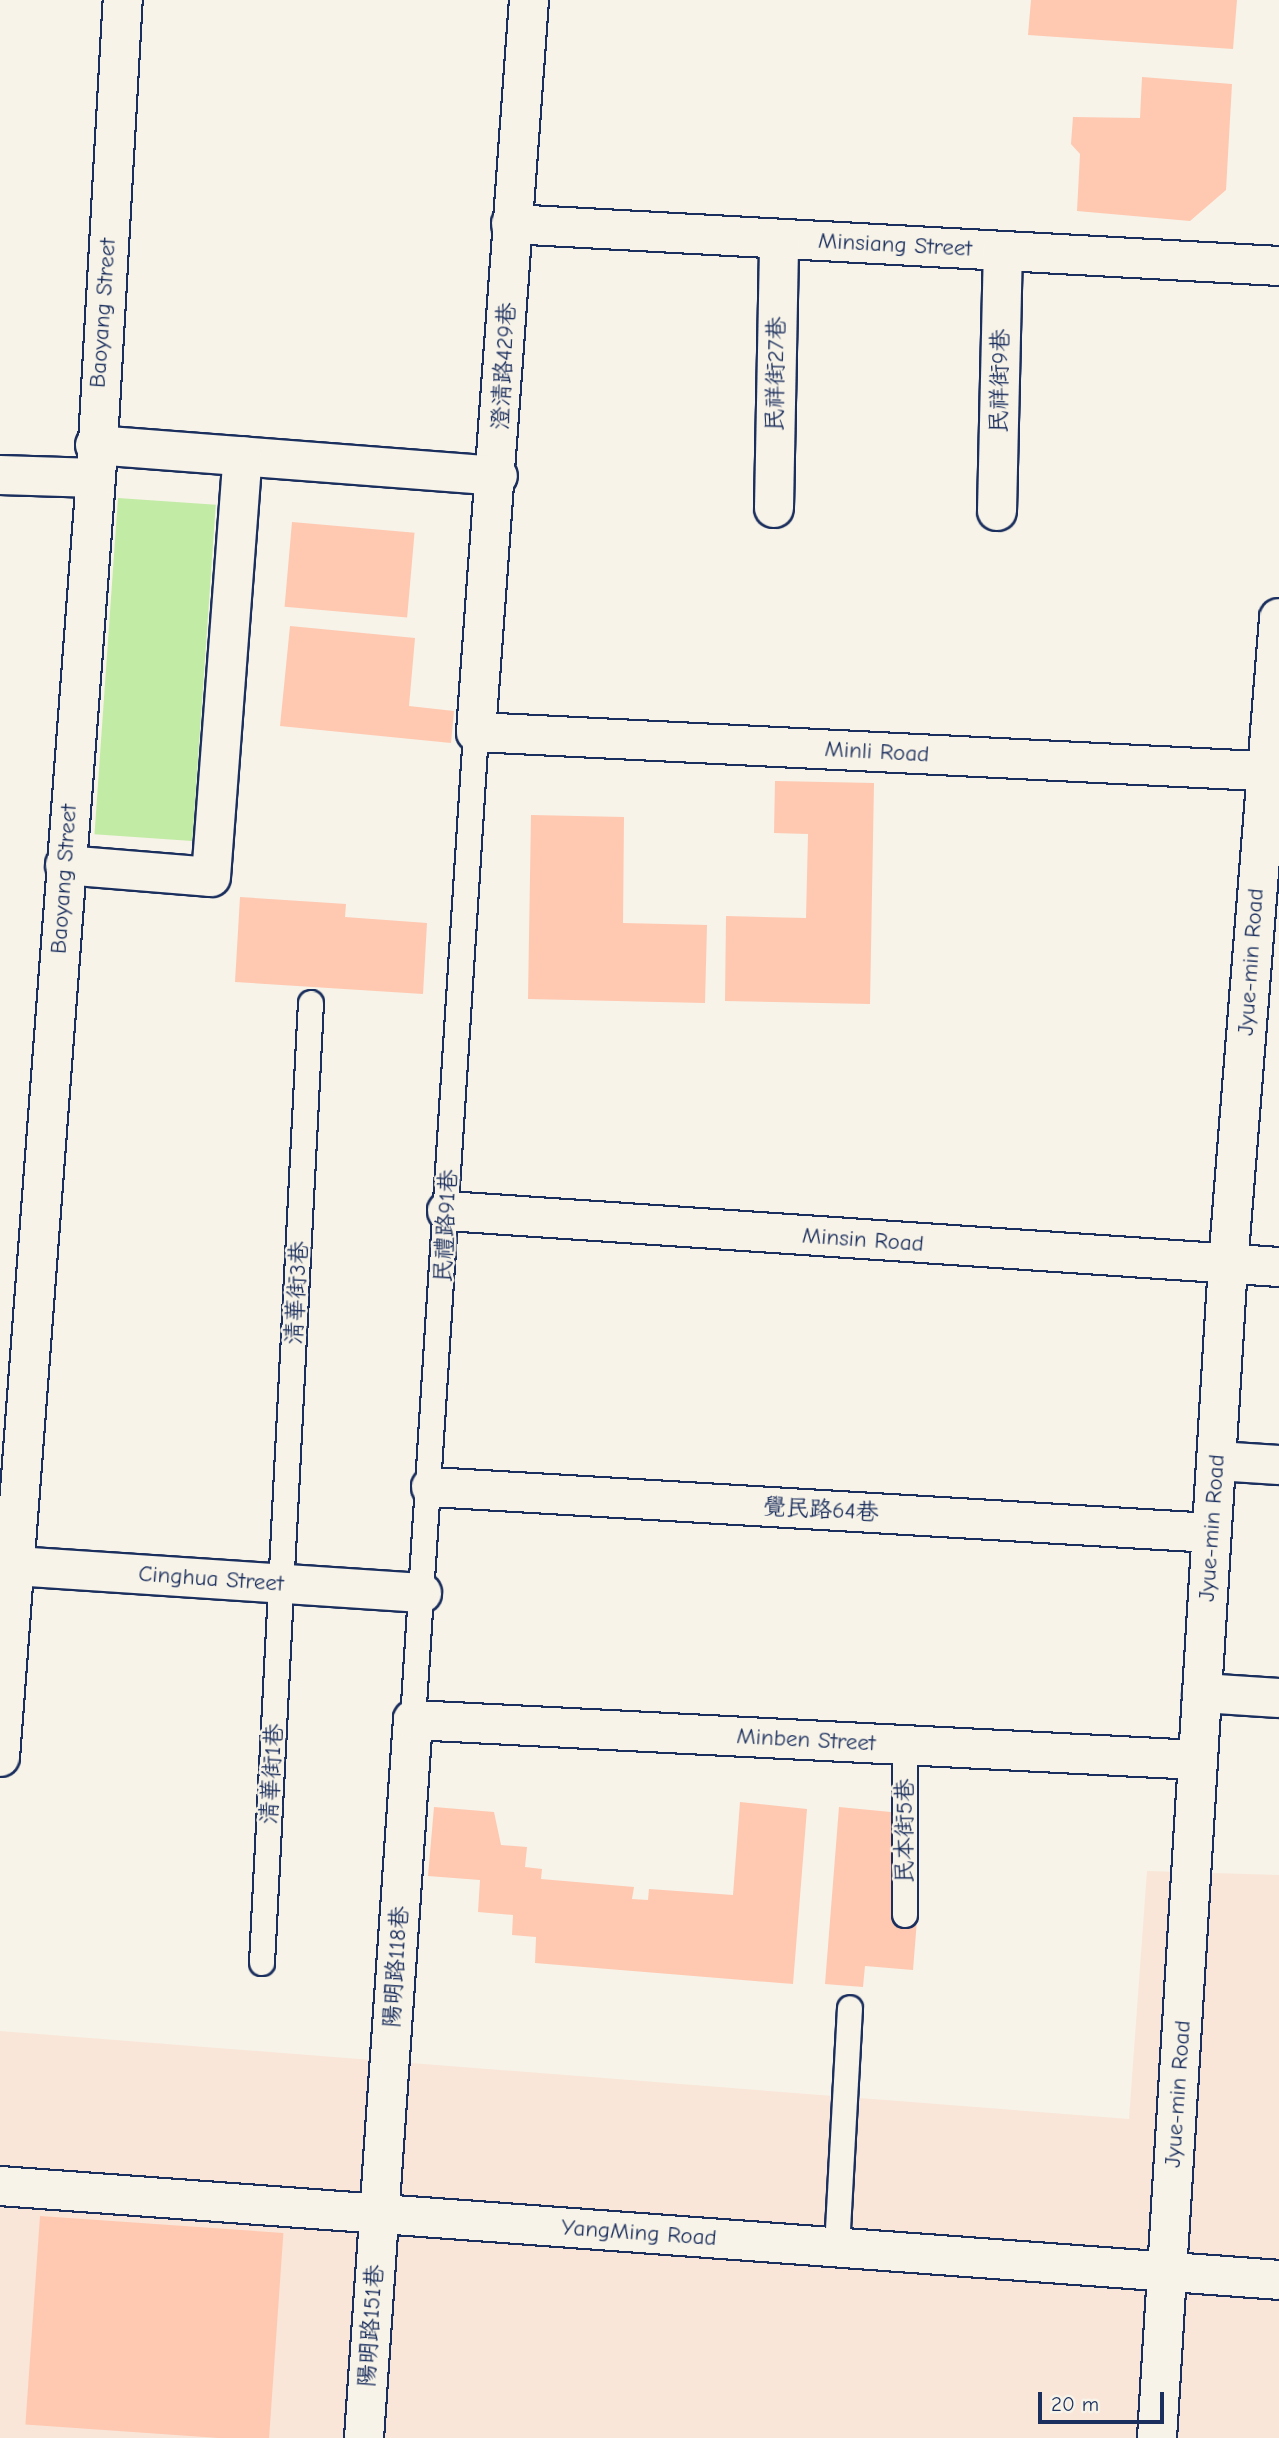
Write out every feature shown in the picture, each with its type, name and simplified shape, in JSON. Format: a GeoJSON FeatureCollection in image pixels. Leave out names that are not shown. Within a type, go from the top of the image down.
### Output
{"type":"FeatureCollection","features":[{"type":"Feature","properties":{"kind":"street","name":"Baoyang Street"},"geometry":{"type":"LineString","coordinates":[[0,1757],[5,1565],[65,865],[95,461],[124,0]]}},
{"type":"Feature","properties":{"kind":"street","name":"澄清路429巷"},"geometry":{"type":"LineString","coordinates":[[476,732],[498,476],[511,224],[529,0]]}},
{"type":"Feature","properties":{"kind":"street","name":"Minsiang Street"},"geometry":{"type":"LineString","coordinates":[[511,224],[1279,266]]}},
{"type":"Feature","properties":{"kind":"street","name":"民祥街27巷"},"geometry":{"type":"LineString","coordinates":[[774,508],[779,239]]}},
{"type":"Feature","properties":{"kind":"street","name":"民祥街9巷"},"geometry":{"type":"LineString","coordinates":[[997,512],[1003,251]]}},
{"type":"Feature","properties":{"kind":"street"},"geometry":{"type":"LineString","coordinates":[[65,865],[211,877],[243,456]]}},
{"type":"Feature","properties":{"kind":"street"},"geometry":{"type":"LineString","coordinates":[[0,475],[95,461],[243,456],[498,476]]}},
{"type":"Feature","properties":{"kind":"street","name":"Jyue-min Road"},"geometry":{"type":"LineString","coordinates":[[1157,2438],[1228,1265],[1272,772],[1279,618]]}},
{"type":"Feature","properties":{"kind":"street","name":"Minli Road"},"geometry":{"type":"LineString","coordinates":[[476,732],[1272,772]]}},
{"type":"Feature","properties":{"kind":"street","name":"Minsin Road"},"geometry":{"type":"LineString","coordinates":[[447,1211],[1228,1265],[1279,1266]]}},
{"type":"Feature","properties":{"kind":"street"},"geometry":{"type":"LineString","coordinates":[[1217,1461],[1279,1465]]}},
{"type":"Feature","properties":{"kind":"street","name":"覺民路64巷"},"geometry":{"type":"LineString","coordinates":[[430,1488],[1212,1533]]}},
{"type":"Feature","properties":{"kind":"street","name":"Cinghua Street"},"geometry":{"type":"LineString","coordinates":[[5,1565],[422,1593]]}},
{"type":"Feature","properties":{"kind":"street"},"geometry":{"type":"LineString","coordinates":[[1202,1693],[1279,1698]]}},
{"type":"Feature","properties":{"kind":"street","name":"Minben Street"},"geometry":{"type":"LineString","coordinates":[[413,1720],[1198,1760]]}},
{"type":"Feature","properties":{"kind":"street","name":"陽明路118巷"},"geometry":{"type":"LineString","coordinates":[[379,2214],[413,1720]]}},
{"type":"Feature","properties":{"kind":"street","name":"YangMing Road"},"geometry":{"type":"LineString","coordinates":[[0,2186],[1279,2280]]}},
{"type":"Feature","properties":{"kind":"street","name":"陽明路151巷"},"geometry":{"type":"LineString","coordinates":[[364,2438],[379,2214]]}},
{"type":"Feature","properties":{"kind":"lane","name":"民禮路91巷"},"geometry":{"type":"LineString","coordinates":[[413,1720],[430,1488],[476,732]]}},
{"type":"Feature","properties":{"kind":"lane","name":"清華街3巷"},"geometry":{"type":"LineString","coordinates":[[282,1584],[311,1003]]}},
{"type":"Feature","properties":{"kind":"lane","name":"清華街1巷"},"geometry":{"type":"LineString","coordinates":[[262,1963],[282,1584]]}},
{"type":"Feature","properties":{"kind":"lane","name":"民本街5巷"},"geometry":{"type":"LineString","coordinates":[[905,1745],[905,1916]]}},
{"type":"Feature","properties":{"kind":"lane"},"geometry":{"type":"LineString","coordinates":[[836,2248],[850,2008]]}},
{"type":"Feature","properties":{"kind":"shaded area"},"geometry":{"type":"Polygon","coordinates":[[[1147,1871],[1279,1875],[1279,2438],[0,2438],[0,2031],[1129,2119],[1147,1871]]]}},
{"type":"Feature","properties":{"kind":"green space"},"geometry":{"type":"Polygon","coordinates":[[[118,498],[216,505],[192,841],[94,834],[118,498]]]}},
{"type":"Feature","properties":{"kind":"building"},"geometry":{"type":"Polygon","coordinates":[[[1031,0],[1237,0],[1233,49],[1028,35],[1031,0]]]}},
{"type":"Feature","properties":{"kind":"building"},"geometry":{"type":"Polygon","coordinates":[[[1142,77],[1232,84],[1226,190],[1190,221],[1077,211],[1080,154],[1071,144],[1073,117],[1140,118],[1142,77]]]}},
{"type":"Feature","properties":{"kind":"building"},"geometry":{"type":"Polygon","coordinates":[[[292,522],[415,533],[407,617],[285,607],[292,522]]]}},
{"type":"Feature","properties":{"kind":"building"},"geometry":{"type":"Polygon","coordinates":[[[290,626],[415,638],[409,706],[454,711],[451,743],[280,726],[290,626]]]}},
{"type":"Feature","properties":{"kind":"building"},"geometry":{"type":"Polygon","coordinates":[[[775,781],[874,783],[870,1004],[725,1001],[726,916],[806,918],[808,834],[774,833],[775,781]]]}},
{"type":"Feature","properties":{"kind":"building"},"geometry":{"type":"Polygon","coordinates":[[[531,815],[624,817],[623,923],[707,925],[705,1003],[528,999],[531,815]]]}},
{"type":"Feature","properties":{"kind":"building"},"geometry":{"type":"Polygon","coordinates":[[[240,897],[346,904],[345,917],[427,923],[423,994],[235,982],[240,897]]]}},
{"type":"Feature","properties":{"kind":"building"},"geometry":{"type":"Polygon","coordinates":[[[740,1802],[807,1809],[793,1984],[535,1963],[536,1937],[512,1935],[513,1915],[478,1912],[480,1880],[428,1876],[434,1807],[494,1812],[501,1845],[527,1847],[525,1867],[542,1869],[541,1879],[634,1887],[632,1899],[648,1900],[649,1889],[733,1895],[740,1802]]]}},
{"type":"Feature","properties":{"kind":"building"},"geometry":{"type":"Polygon","coordinates":[[[839,1807],[901,1813],[893,1918],[917,1920],[913,1970],[865,1966],[863,1987],[825,1984],[839,1807]]]}},
{"type":"Feature","properties":{"kind":"building"},"geometry":{"type":"Polygon","coordinates":[[[40,2216],[283,2233],[269,2438],[219,2438],[25,2424],[40,2216]]]}}]}
